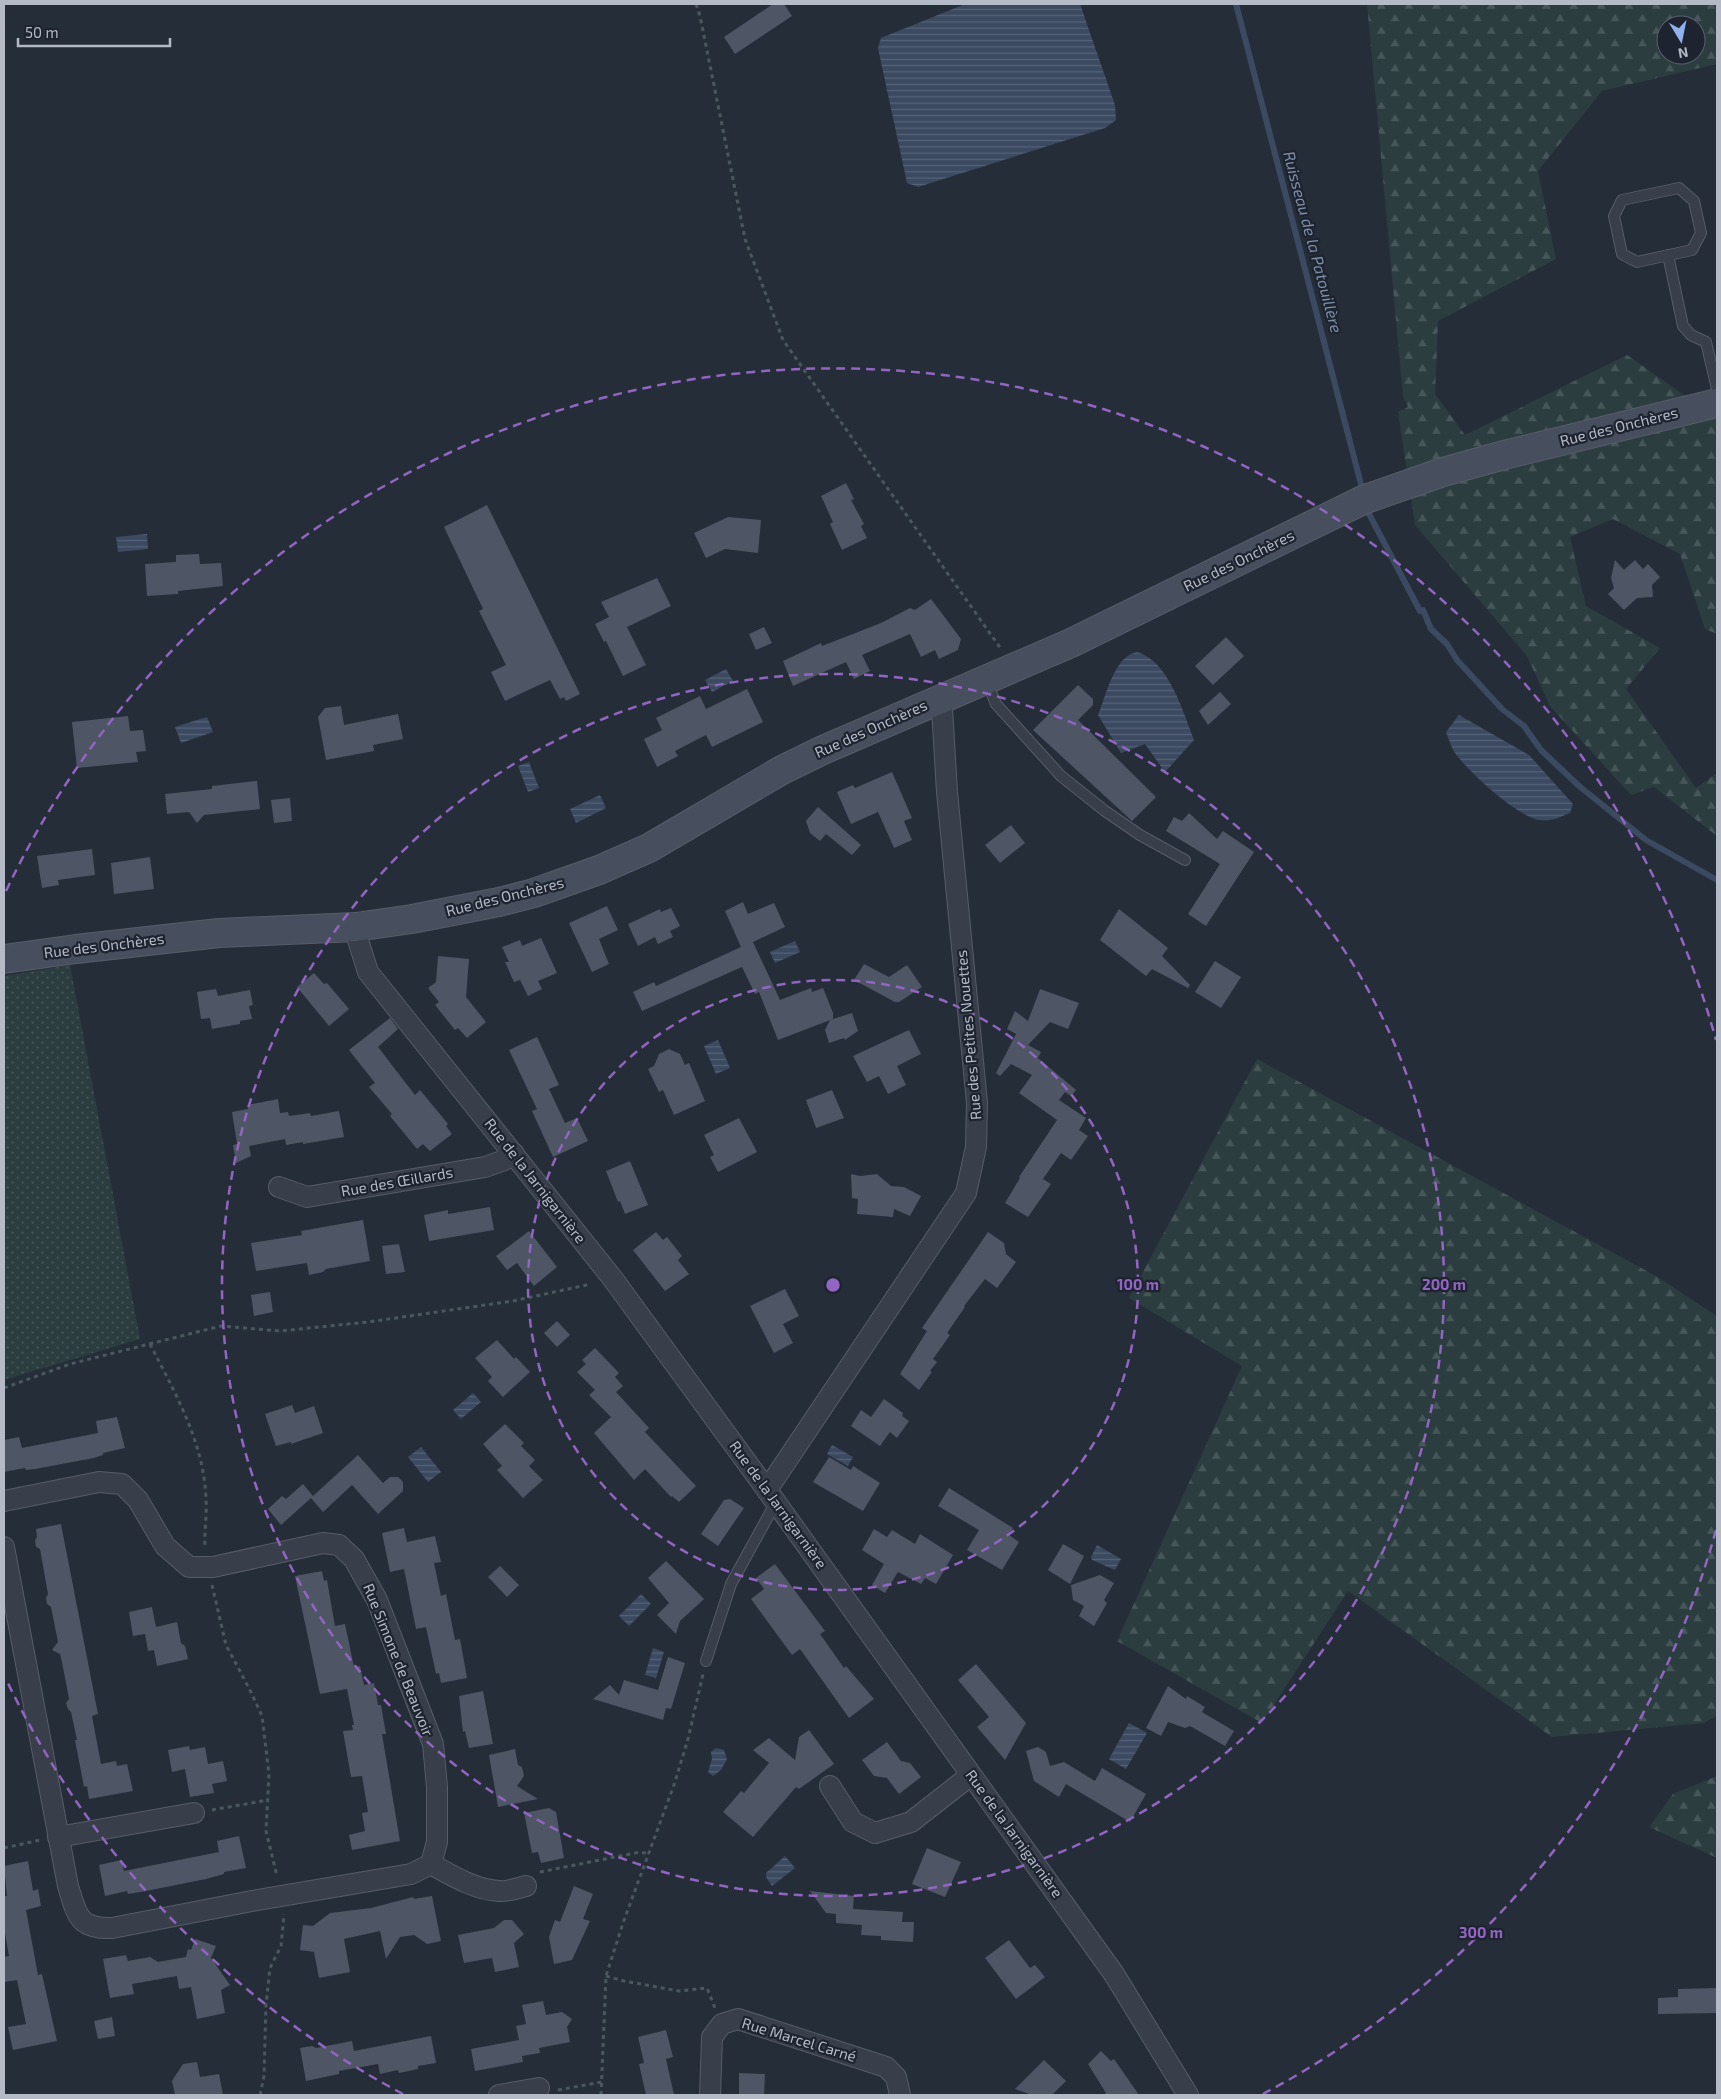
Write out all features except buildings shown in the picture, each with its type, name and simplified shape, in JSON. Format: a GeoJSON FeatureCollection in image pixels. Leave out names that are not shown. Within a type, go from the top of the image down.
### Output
{"type":"FeatureCollection","features":[{"type":"Feature","properties":{"kind":"street","name":"Rue des Onchères"},"geometry":{"type":"LineString","coordinates":[[4,959],[219,933],[356,927],[412,919],[499,902],[534,892],[599,870],[676,834],[755,786],[823,750],[1071,643],[1363,500],[1443,472],[1504,455],[1717,404]]}},
{"type":"Feature","properties":{"kind":"street","name":"Rue des Petites Nouettes"},"geometry":{"type":"LineString","coordinates":[[772,1496],[966,1193],[976,1147],[977,1103],[948,802],[942,708],[939,700]]}},
{"type":"Feature","properties":{"kind":"street","name":"Rue de la Jarnigarnière"},"geometry":{"type":"LineString","coordinates":[[356,927],[368,972],[613,1279],[772,1496],[1114,1974],[1188,2095]]}},
{"type":"Feature","properties":{"kind":"street","name":"Rue des Œillards"},"geometry":{"type":"LineString","coordinates":[[279,1188],[307,1197],[485,1167],[514,1154]]}},
{"type":"Feature","properties":{"kind":"street","name":"Rue Simone de Beauvoir"},"geometry":{"type":"LineString","coordinates":[[4,1501],[99,1482],[122,1484],[138,1500],[165,1546],[189,1567],[207,1567],[323,1543],[339,1546],[354,1559],[377,1600],[433,1744],[437,1842],[431,1864]]}},
{"type":"Feature","properties":{"kind":"street"},"geometry":{"type":"LineString","coordinates":[[4,1547],[68,1886],[82,1922],[96,1928],[112,1928],[411,1874],[431,1864],[463,1881],[500,1892],[526,1886]]}},
{"type":"Feature","properties":{"kind":"street"},"geometry":{"type":"LineString","coordinates":[[830,1786],[853,1822],[875,1833],[911,1822],[971,1775]]}},
{"type":"Feature","properties":{"kind":"street"},"geometry":{"type":"LineString","coordinates":[[58,1837],[194,1813]]}},
{"type":"Feature","properties":{"kind":"street","name":"Rue Marcel Carné"},"geometry":{"type":"LineString","coordinates":[[710,2095],[712,2037],[722,2024],[738,2019],[886,2067],[896,2077],[900,2095]]}},
{"type":"Feature","properties":{"kind":"street"},"geometry":{"type":"LineString","coordinates":[[499,2095],[539,2088]]}},
{"type":"Feature","properties":{"kind":"lane"},"geometry":{"type":"LineString","coordinates":[[1679,188],[1694,201],[1701,233],[1692,250],[1668,255],[1637,262],[1622,254],[1614,216],[1622,200],[1679,188]]}},
{"type":"Feature","properties":{"kind":"lane"},"geometry":{"type":"LineString","coordinates":[[1668,255],[1683,326],[1691,336],[1706,342],[1717,389]]}},
{"type":"Feature","properties":{"kind":"lane"},"geometry":{"type":"LineString","coordinates":[[986,679],[996,704],[1061,776],[1112,816],[1140,835],[1185,860]]}},
{"type":"Feature","properties":{"kind":"lane"},"geometry":{"type":"LineString","coordinates":[[706,1661],[731,1584],[772,1496]]}},
{"type":"Feature","properties":{"kind":"path"},"geometry":{"type":"LineString","coordinates":[[696,4],[745,239],[783,340],[1014,667]]}},
{"type":"Feature","properties":{"kind":"path"},"geometry":{"type":"LineString","coordinates":[[4,1388],[70,1364],[221,1326],[280,1331],[368,1322],[513,1301],[613,1279]]}},
{"type":"Feature","properties":{"kind":"path"},"geometry":{"type":"LineString","coordinates":[[150,1344],[180,1402],[200,1458],[206,1501],[204,1535],[207,1567],[222,1621],[226,1645],[262,1716],[269,1774],[266,1831],[284,1906],[281,1946],[270,1968],[266,2005],[264,2076],[260,2095]]}},
{"type":"Feature","properties":{"kind":"path"},"geometry":{"type":"LineString","coordinates":[[601,2095],[606,1976],[688,1739],[706,1661]]}},
{"type":"Feature","properties":{"kind":"path"},"geometry":{"type":"LineString","coordinates":[[194,1813],[268,1800]]}},
{"type":"Feature","properties":{"kind":"path"},"geometry":{"type":"LineString","coordinates":[[4,1848],[58,1837]]}},
{"type":"Feature","properties":{"kind":"path"},"geometry":{"type":"LineString","coordinates":[[526,1886],[529,1874],[640,1852],[649,1854]]}},
{"type":"Feature","properties":{"kind":"path"},"geometry":{"type":"LineString","coordinates":[[606,1976],[680,1991],[707,1988],[722,2024]]}},
{"type":"Feature","properties":{"kind":"path"},"geometry":{"type":"LineString","coordinates":[[539,2088],[548,2092],[602,2082]]}},
{"type":"Feature","properties":{"kind":"green space"},"geometry":{"type":"Polygon","coordinates":[[[1367,4],[1717,4],[1717,64],[1602,91],[1538,171],[1556,259],[1438,321],[1435,394],[1465,435],[1627,355],[1714,416],[1717,415],[1717,634],[1705,629],[1680,554],[1613,519],[1570,537],[1586,606],[1660,648],[1626,689],[1696,788],[1717,773],[1717,836],[1654,787],[1631,795],[1550,706],[1527,656],[1415,525],[1398,412],[1408,407],[1403,396],[1367,4]]]}},
{"type":"Feature","properties":{"kind":"green space"},"geometry":{"type":"Polygon","coordinates":[[[70,965],[140,1339],[4,1380],[4,976],[70,965]]]}},
{"type":"Feature","properties":{"kind":"green space"},"geometry":{"type":"Polygon","coordinates":[[[1257,1059],[1656,1276],[1717,1316],[1717,1716],[1704,1723],[1552,1737],[1348,1591],[1262,1723],[1117,1641],[1242,1366],[1129,1298],[1257,1059]]]}},
{"type":"Feature","properties":{"kind":"green space"},"geometry":{"type":"Polygon","coordinates":[[[1717,1776],[1717,1858],[1649,1827],[1673,1794],[1717,1776]]]}},
{"type":"Feature","properties":{"kind":"water"},"geometry":{"type":"Polygon","coordinates":[[[965,4],[1080,4],[1115,105],[1116,120],[1105,128],[918,187],[907,183],[878,48],[881,38],[965,4]]]}},
{"type":"Feature","properties":{"kind":"water"},"geometry":{"type":"Polygon","coordinates":[[[147,534],[148,549],[118,552],[116,537],[147,534]]]}},
{"type":"Feature","properties":{"kind":"water"},"geometry":{"type":"Polygon","coordinates":[[[1137,652],[1148,657],[1166,676],[1180,702],[1194,740],[1165,772],[1145,744],[1121,753],[1098,715],[1117,669],[1129,655],[1137,652]]]}},
{"type":"Feature","properties":{"kind":"water"},"geometry":{"type":"Polygon","coordinates":[[[726,669],[733,681],[712,692],[705,680],[726,669]]]}},
{"type":"Feature","properties":{"kind":"water"},"geometry":{"type":"Polygon","coordinates":[[[1459,715],[1529,755],[1573,804],[1570,813],[1552,820],[1540,820],[1519,811],[1494,792],[1471,771],[1452,748],[1446,732],[1459,715]]]}},
{"type":"Feature","properties":{"kind":"water"},"geometry":{"type":"Polygon","coordinates":[[[207,717],[213,732],[181,743],[175,727],[207,717]]]}},
{"type":"Feature","properties":{"kind":"water"},"geometry":{"type":"Polygon","coordinates":[[[529,762],[539,788],[528,792],[518,766],[529,762]]]}},
{"type":"Feature","properties":{"kind":"water"},"geometry":{"type":"Polygon","coordinates":[[[600,795],[606,808],[576,823],[570,809],[600,795]]]}},
{"type":"Feature","properties":{"kind":"water"},"geometry":{"type":"Polygon","coordinates":[[[795,941],[800,952],[775,963],[770,952],[795,941]]]}},
{"type":"Feature","properties":{"kind":"water"},"geometry":{"type":"Polygon","coordinates":[[[718,1040],[730,1068],[716,1074],[704,1046],[718,1040]]]}},
{"type":"Feature","properties":{"kind":"water"},"geometry":{"type":"Polygon","coordinates":[[[473,1393],[481,1402],[461,1419],[453,1410],[473,1393]]]}},
{"type":"Feature","properties":{"kind":"water"},"geometry":{"type":"Polygon","coordinates":[[[832,1445],[853,1457],[848,1466],[827,1454],[832,1445]]]}},
{"type":"Feature","properties":{"kind":"water"},"geometry":{"type":"Polygon","coordinates":[[[421,1447],[441,1472],[428,1482],[408,1457],[421,1447]]]}},
{"type":"Feature","properties":{"kind":"water"},"geometry":{"type":"Polygon","coordinates":[[[1097,1545],[1121,1559],[1115,1570],[1092,1560],[1091,1557],[1097,1545]]]}},
{"type":"Feature","properties":{"kind":"water"},"geometry":{"type":"Polygon","coordinates":[[[641,1594],[651,1604],[629,1626],[619,1616],[641,1594]]]}},
{"type":"Feature","properties":{"kind":"water"},"geometry":{"type":"Polygon","coordinates":[[[653,1648],[664,1652],[656,1678],[645,1675],[653,1648]]]}},
{"type":"Feature","properties":{"kind":"water"},"geometry":{"type":"Polygon","coordinates":[[[1129,1723],[1147,1733],[1126,1769],[1109,1759],[1129,1723]]]}},
{"type":"Feature","properties":{"kind":"water"},"geometry":{"type":"Polygon","coordinates":[[[716,1748],[724,1750],[727,1759],[721,1770],[713,1776],[708,1772],[712,1759],[711,1752],[716,1748]]]}},
{"type":"Feature","properties":{"kind":"water"},"geometry":{"type":"Polygon","coordinates":[[[785,1856],[795,1868],[772,1886],[766,1877],[766,1873],[785,1856]]]}},
{"type":"Feature","properties":{"kind":"waterway","name":"Ruisseau de la Patouillère"},"geometry":{"type":"LineString","coordinates":[[1236,4],[1362,488]]}},
{"type":"Feature","properties":{"kind":"waterway","name":"Ruisseau de la Patouillère"},"geometry":{"type":"LineString","coordinates":[[1369,514],[1420,611],[1423,610],[1431,629],[1447,644],[1457,660],[1502,709],[1524,726],[1541,750],[1579,786],[1646,840],[1717,880]]}}]}
